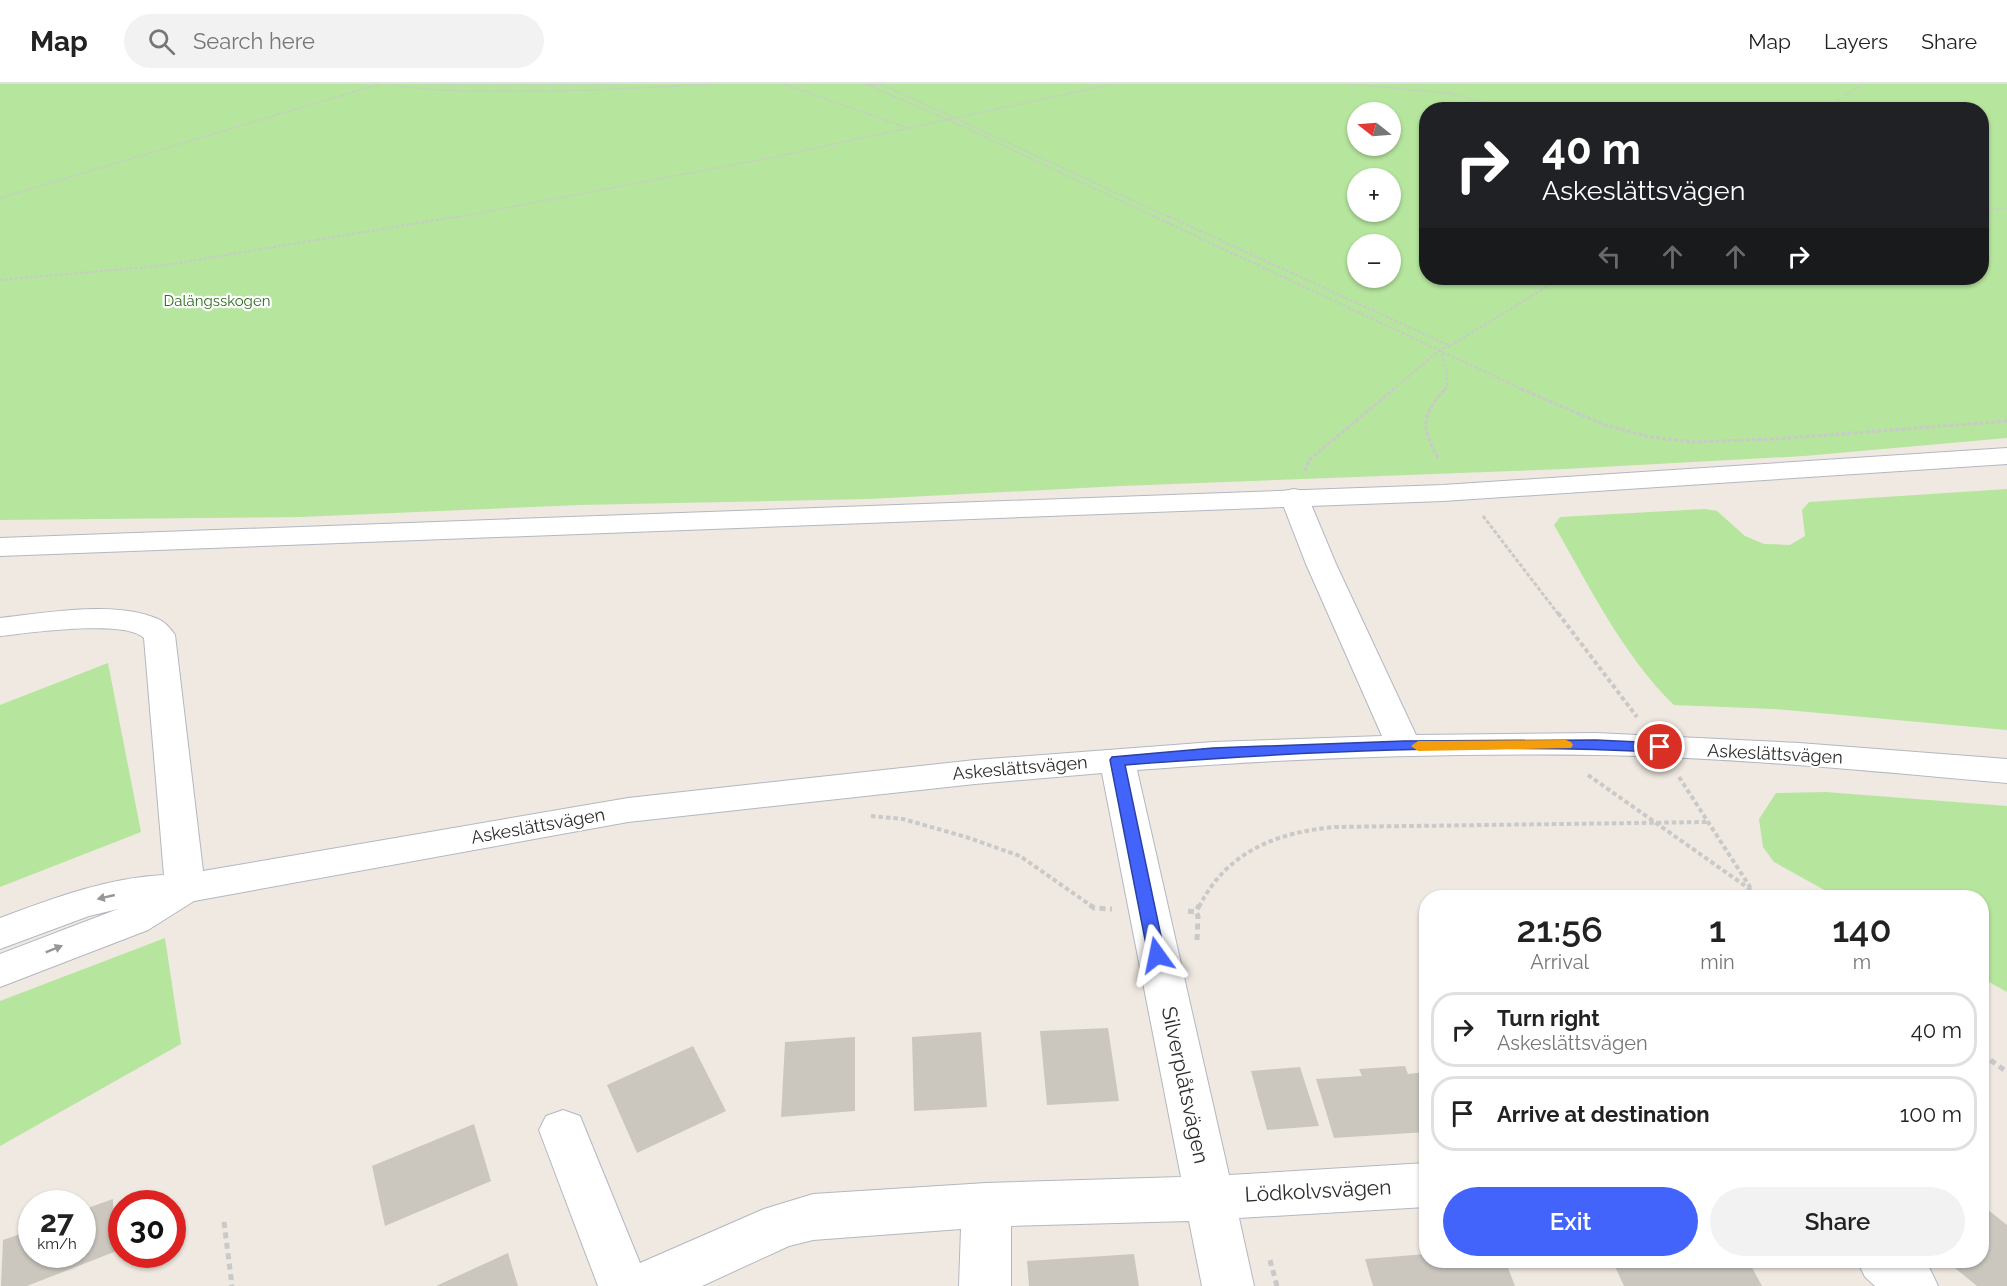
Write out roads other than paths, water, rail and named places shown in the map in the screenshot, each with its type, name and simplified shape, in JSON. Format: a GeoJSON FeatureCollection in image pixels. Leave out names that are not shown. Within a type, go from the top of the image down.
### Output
{"type":"FeatureCollection","features":[{"type":"Feature","properties":{"kind":"street"},"geometry":{"type":"LineString","coordinates":[[0,547],[1443,493],[2007,456]]}},
{"type":"Feature","properties":{"kind":"street"},"geometry":{"type":"LineString","coordinates":[[1294,497],[1321,564],[1404,746]]}},
{"type":"Feature","properties":{"kind":"street"},"geometry":{"type":"LineString","coordinates":[[0,627],[80,620],[128,622],[148,626],[159,635],[185,888]]}},
{"type":"Feature","properties":{"kind":"street","name":"Askeslättsvägen"},"geometry":{"type":"LineString","coordinates":[[0,934],[81,903],[135,891],[185,888],[628,810],[975,772],[1117,760],[1213,753],[1404,746],[1596,744],[1799,754],[2007,771]]}},
{"type":"Feature","properties":{"kind":"street","name":"Silverplåtsvägen"},"geometry":{"type":"LineString","coordinates":[[1117,760],[1147,911],[1232,1196],[1228,1286]]}},
{"type":"Feature","properties":{"kind":"street","name":"Askeslättsvägen"},"geometry":{"type":"LineString","coordinates":[[0,971],[134,918],[185,888]]}},
{"type":"Feature","properties":{"kind":"street"},"geometry":{"type":"LineString","coordinates":[[564,1130],[624,1286]]}},
{"type":"Feature","properties":{"kind":"street","name":"Lödkolvsvägen"},"geometry":{"type":"LineString","coordinates":[[1232,1196],[1419,1185]]}},
{"type":"Feature","properties":{"kind":"street"},"geometry":{"type":"LineString","coordinates":[[645,1286],[782,1225],[813,1217],[986,1205],[1232,1196]]}},
{"type":"Feature","properties":{"kind":"street"},"geometry":{"type":"LineString","coordinates":[[985,1286],[986,1205]]}},
{"type":"Feature","properties":{"kind":"street"},"geometry":{"type":"LineString","coordinates":[[1892,1268],[1912,1286]]}},
{"type":"Feature","properties":{"kind":"park label","name":"Dalängsskogen"},"geometry":{"type":"Point","coordinates":[217,301]}}]}
